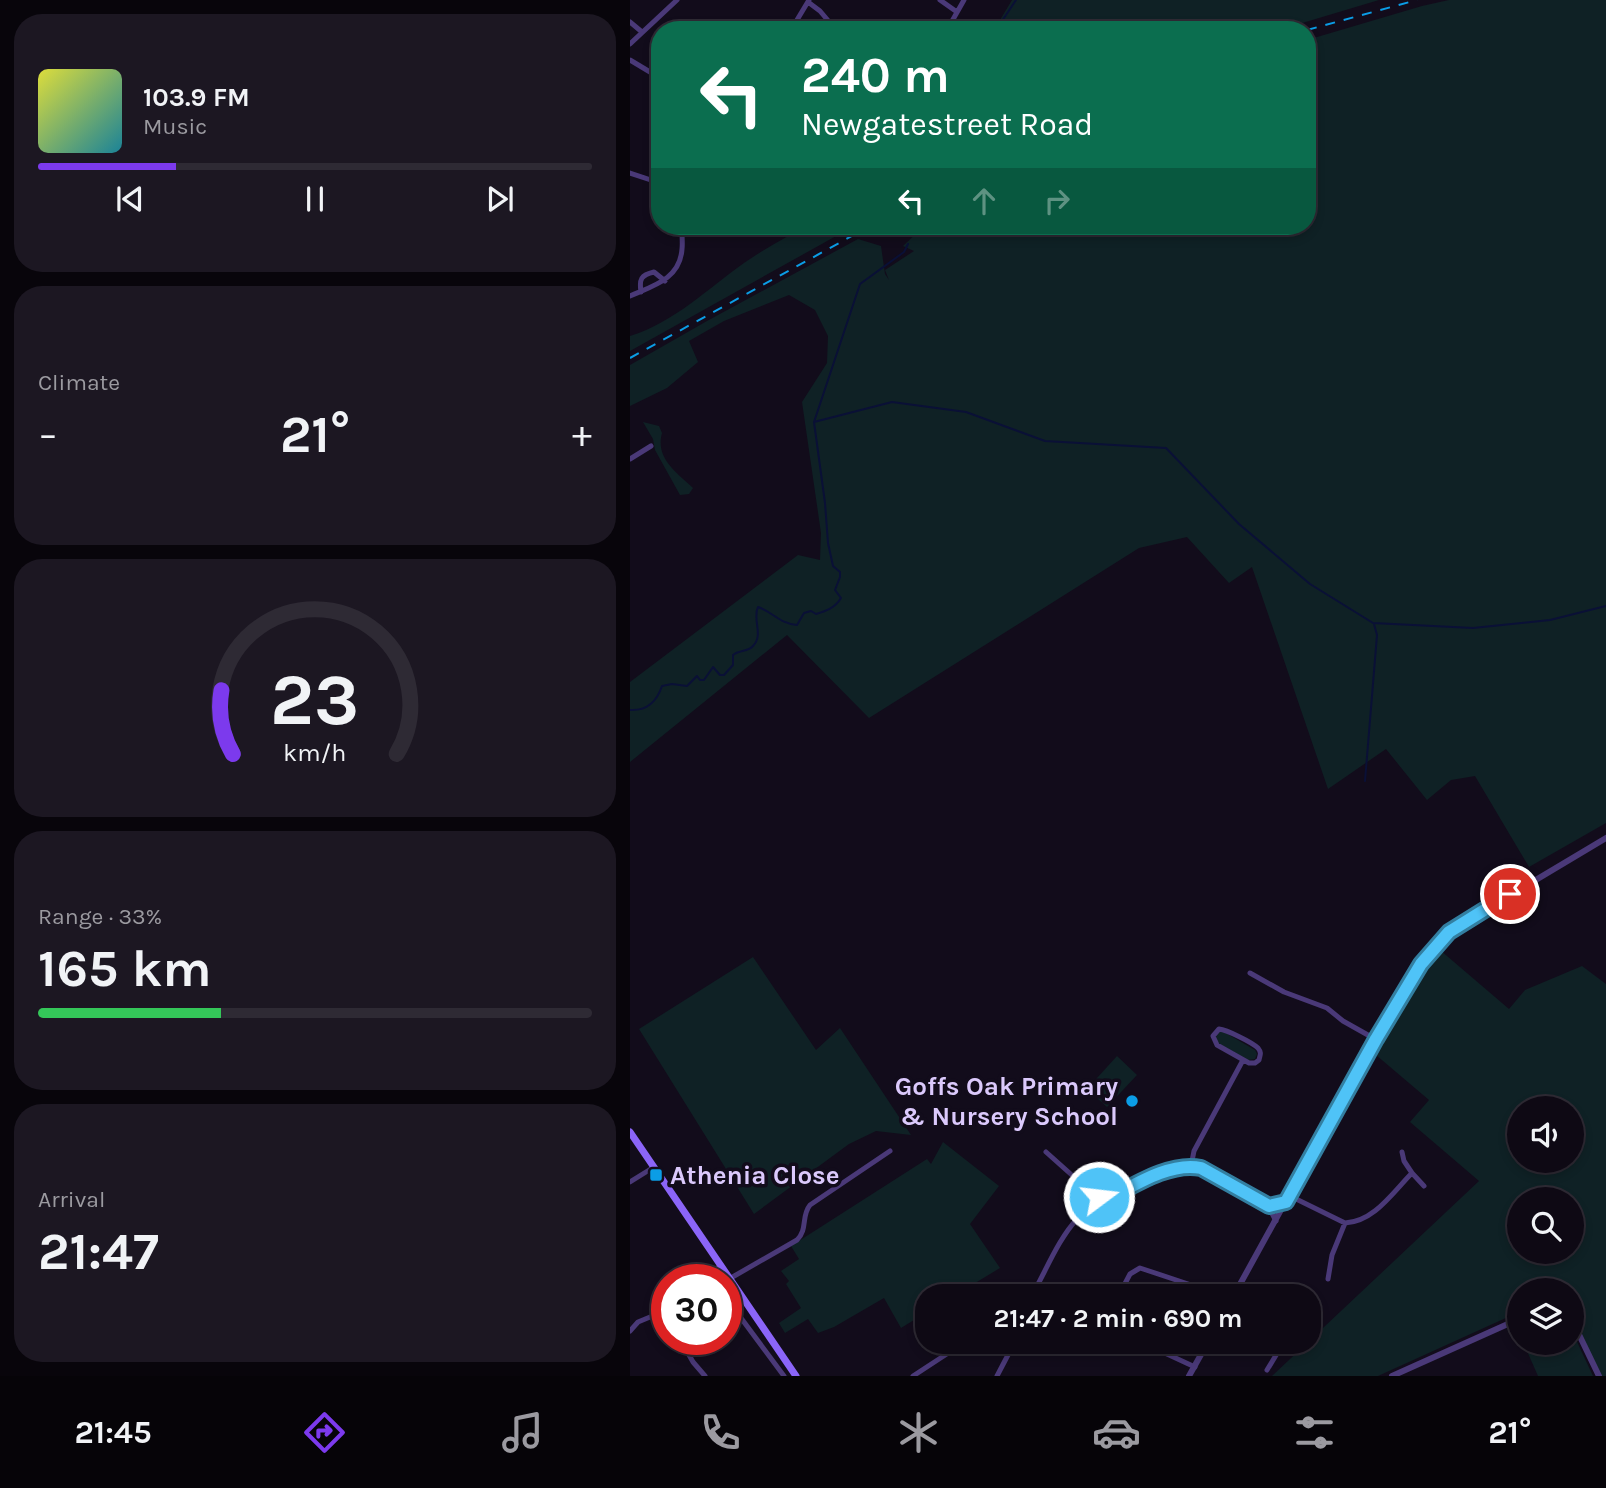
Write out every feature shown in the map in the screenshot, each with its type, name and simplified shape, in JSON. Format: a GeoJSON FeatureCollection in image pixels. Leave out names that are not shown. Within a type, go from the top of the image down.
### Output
{"type":"FeatureCollection","features":[{"type":"Feature","properties":{"kind":"main road"},"geometry":{"type":"LineString","coordinates":[[630,1132],[719,1264]]}},
{"type":"Feature","properties":{"kind":"main road"},"geometry":{"type":"LineString","coordinates":[[742,1298],[796,1376]]}},
{"type":"Feature","properties":{"kind":"street"},"geometry":{"type":"LineString","coordinates":[[654,21],[677,0]]}},
{"type":"Feature","properties":{"kind":"street"},"geometry":{"type":"LineString","coordinates":[[940,0],[957,12]]}},
{"type":"Feature","properties":{"kind":"street"},"geometry":{"type":"LineString","coordinates":[[952,21],[964,0]]}},
{"type":"Feature","properties":{"kind":"street"},"geometry":{"type":"LineString","coordinates":[[796,21],[808,1],[828,21]]}},
{"type":"Feature","properties":{"kind":"street"},"geometry":{"type":"LineString","coordinates":[[630,22],[642,32]]}},
{"type":"Feature","properties":{"kind":"street"},"geometry":{"type":"LineString","coordinates":[[630,44],[651,24]]}},
{"type":"Feature","properties":{"kind":"street"},"geometry":{"type":"LineString","coordinates":[[630,60],[651,73]]}},
{"type":"Feature","properties":{"kind":"street"},"geometry":{"type":"LineString","coordinates":[[630,173],[651,180]]}},
{"type":"Feature","properties":{"kind":"street"},"geometry":{"type":"LineString","coordinates":[[630,296],[665,281],[674,272],[681,256],[682,235]]}},
{"type":"Feature","properties":{"kind":"street"},"geometry":{"type":"LineString","coordinates":[[641,292],[640,281],[643,275],[654,272],[665,281]]}},
{"type":"Feature","properties":{"kind":"street"},"geometry":{"type":"LineString","coordinates":[[630,460],[652,446]]}},
{"type":"Feature","properties":{"kind":"street"},"geometry":{"type":"LineString","coordinates":[[1241,1284],[1376,1039],[1421,964],[1449,932],[1606,838]]}},
{"type":"Feature","properties":{"kind":"street"},"geometry":{"type":"LineString","coordinates":[[1250,973],[1284,992],[1327,1008],[1343,1021],[1376,1039]]}},
{"type":"Feature","properties":{"kind":"street"},"geometry":{"type":"LineString","coordinates":[[1224,1029],[1259,1051],[1261,1057],[1257,1062],[1249,1063],[1243,1060],[1217,1045],[1213,1040],[1214,1033],[1224,1029]]}},
{"type":"Feature","properties":{"kind":"street"},"geometry":{"type":"LineString","coordinates":[[1191,1166],[1194,1151],[1243,1060]]}},
{"type":"Feature","properties":{"kind":"street"},"geometry":{"type":"LineString","coordinates":[[742,1272],[797,1240],[804,1230],[804,1213],[810,1205],[890,1151]]}},
{"type":"Feature","properties":{"kind":"street"},"geometry":{"type":"LineString","coordinates":[[1046,1152],[1102,1202]]}},
{"type":"Feature","properties":{"kind":"street"},"geometry":{"type":"LineString","coordinates":[[1402,1152],[1404,1161],[1424,1186]]}},
{"type":"Feature","properties":{"kind":"street"},"geometry":{"type":"LineString","coordinates":[[1038,1284],[1073,1224],[1083,1214],[1165,1171],[1181,1166],[1201,1168],[1269,1206],[1276,1221]]}},
{"type":"Feature","properties":{"kind":"street"},"geometry":{"type":"LineString","coordinates":[[630,1182],[654,1167]]}},
{"type":"Feature","properties":{"kind":"street"},"geometry":{"type":"LineString","coordinates":[[1269,1206],[1288,1199],[1345,1223],[1355,1223],[1368,1217],[1412,1173]]}},
{"type":"Feature","properties":{"kind":"street"},"geometry":{"type":"LineString","coordinates":[[1328,1279],[1332,1255],[1345,1223]]}},
{"type":"Feature","properties":{"kind":"street"},"geometry":{"type":"LineString","coordinates":[[1125,1284],[1130,1274],[1140,1268],[1188,1284]]}},
{"type":"Feature","properties":{"kind":"street"},"geometry":{"type":"LineString","coordinates":[[630,1331],[638,1322],[651,1317]]}},
{"type":"Feature","properties":{"kind":"street"},"geometry":{"type":"LineString","coordinates":[[742,1319],[784,1376]]}},
{"type":"Feature","properties":{"kind":"street"},"geometry":{"type":"LineString","coordinates":[[1392,1376],[1507,1324]]}},
{"type":"Feature","properties":{"kind":"street"},"geometry":{"type":"LineString","coordinates":[[1584,1345],[1599,1376]]}},
{"type":"Feature","properties":{"kind":"street"},"geometry":{"type":"LineString","coordinates":[[913,1376],[947,1354]]}},
{"type":"Feature","properties":{"kind":"street"},"geometry":{"type":"LineString","coordinates":[[997,1376],[1008,1354]]}},
{"type":"Feature","properties":{"kind":"street"},"geometry":{"type":"LineString","coordinates":[[1167,1354],[1195,1367]]}},
{"type":"Feature","properties":{"kind":"street"},"geometry":{"type":"LineString","coordinates":[[1189,1376],[1202,1354]]}},
{"type":"Feature","properties":{"kind":"street"},"geometry":{"type":"LineString","coordinates":[[1267,1370],[1277,1354]]}},
{"type":"Feature","properties":{"kind":"street"},"geometry":{"type":"LineString","coordinates":[[689,1355],[705,1376]]}},
{"type":"Feature","properties":{"kind":"shaded area"},"geometry":{"type":"Polygon","coordinates":[[[1012,0],[1379,0],[1309,21],[999,21],[1012,0]]]}},
{"type":"Feature","properties":{"kind":"shaded area"},"geometry":{"type":"Polygon","coordinates":[[[1449,0],[1606,0],[1606,823],[1529,867],[1475,776],[1451,780],[1427,800],[1386,749],[1328,789],[1252,567],[1229,583],[1187,537],[1139,548],[869,718],[787,635],[630,762],[630,682],[798,555],[820,560],[821,533],[802,402],[827,363],[828,336],[815,310],[789,295],[724,321],[689,341],[698,362],[667,388],[630,406],[630,365],[858,239],[881,246],[885,274],[889,280],[885,270],[914,251],[903,246],[915,235],[1316,235],[1316,37],[1449,0]]]}},
{"type":"Feature","properties":{"kind":"shaded area"},"geometry":{"type":"Polygon","coordinates":[[[790,235],[838,235],[630,351],[630,336],[676,314],[730,273],[790,235]]]}},
{"type":"Feature","properties":{"kind":"shaded area"},"geometry":{"type":"Polygon","coordinates":[[[643,422],[659,426],[664,457],[693,488],[689,494],[680,495],[643,422]]]}},
{"type":"Feature","properties":{"kind":"shaded area"},"geometry":{"type":"Polygon","coordinates":[[[1440,950],[1509,1009],[1525,990],[1582,966],[1606,984],[1606,1376],[1601,1376],[1584,1340],[1584,1278],[1507,1278],[1507,1317],[1378,1376],[1272,1376],[1295,1354],[1321,1354],[1321,1330],[1479,1181],[1410,1122],[1429,1100],[1376,1055],[1411,989],[1440,950]]]}},
{"type":"Feature","properties":{"kind":"shaded area"},"geometry":{"type":"Polygon","coordinates":[[[753,957],[816,1050],[840,1028],[911,1135],[876,1131],[849,1144],[754,1214],[639,1029],[753,957]]]}},
{"type":"Feature","properties":{"kind":"shaded area"},"geometry":{"type":"Polygon","coordinates":[[[1219,1032],[1224,1032],[1255,1050],[1255,1059],[1248,1060],[1218,1043],[1216,1036],[1219,1032]]]}},
{"type":"Feature","properties":{"kind":"shaded area"},"geometry":{"type":"Polygon","coordinates":[[[1117,1056],[1137,1075],[1107,1107],[1087,1089],[1117,1056]]]}},
{"type":"Feature","properties":{"kind":"shaded area"},"geometry":{"type":"Polygon","coordinates":[[[943,1142],[999,1186],[970,1224],[1000,1268],[974,1284],[915,1284],[915,1319],[901,1328],[884,1298],[834,1327],[818,1333],[808,1319],[785,1333],[779,1323],[801,1308],[786,1284],[789,1281],[781,1271],[799,1259],[791,1246],[927,1159],[931,1164],[943,1142]]]}},
{"type":"Feature","properties":{"kind":"shaded area"},"geometry":{"type":"Polygon","coordinates":[[[1529,1355],[1583,1355],[1593,1376],[1538,1376],[1529,1355]]]}},
{"type":"Feature","properties":{"kind":"waterway"},"geometry":{"type":"LineString","coordinates":[[1002,21],[1016,0]]}},
{"type":"Feature","properties":{"kind":"waterway"},"geometry":{"type":"LineString","coordinates":[[814,422],[860,284],[904,252],[908,244]]}},
{"type":"Feature","properties":{"kind":"waterway"},"geometry":{"type":"LineString","coordinates":[[630,710],[641,709],[650,704],[662,686],[687,686],[697,676],[704,680],[713,667],[720,675],[724,675],[733,665],[733,655],[751,648],[756,642],[758,607],[797,625],[804,613],[820,613],[839,601],[841,598],[835,590],[840,572],[833,566],[828,543],[814,422],[892,402],[966,412],[1045,441],[1166,448],[1239,524],[1310,584],[1373,623],[1473,628],[1550,620],[1606,606]]}},
{"type":"Feature","properties":{"kind":"waterway"},"geometry":{"type":"LineString","coordinates":[[1365,781],[1377,635],[1374,624]]}},
{"type":"Feature","properties":{"kind":"railway"},"geometry":{"type":"LineString","coordinates":[[1316,28],[1417,0]]}},
{"type":"Feature","properties":{"kind":"railway"},"geometry":{"type":"LineString","coordinates":[[630,358],[854,235]]}},
{"type":"Feature","properties":{"kind":"place","name":"Goffs Oak Primary & Nursery School"},"geometry":{"type":"Point","coordinates":[1132,1101]}},
{"type":"Feature","properties":{"kind":"place","name":"Athenia Close"},"geometry":{"type":"Point","coordinates":[656,1175]}},
{"type":"Feature","properties":{"kind":"route"},"geometry":{"type":"LineString","coordinates":[[1099,1197],[1102,1202],[1165,1171],[1191,1166],[1201,1168],[1269,1206],[1286,1202],[1376,1039],[1431,950],[1449,932],[1510,894]]}}]}
